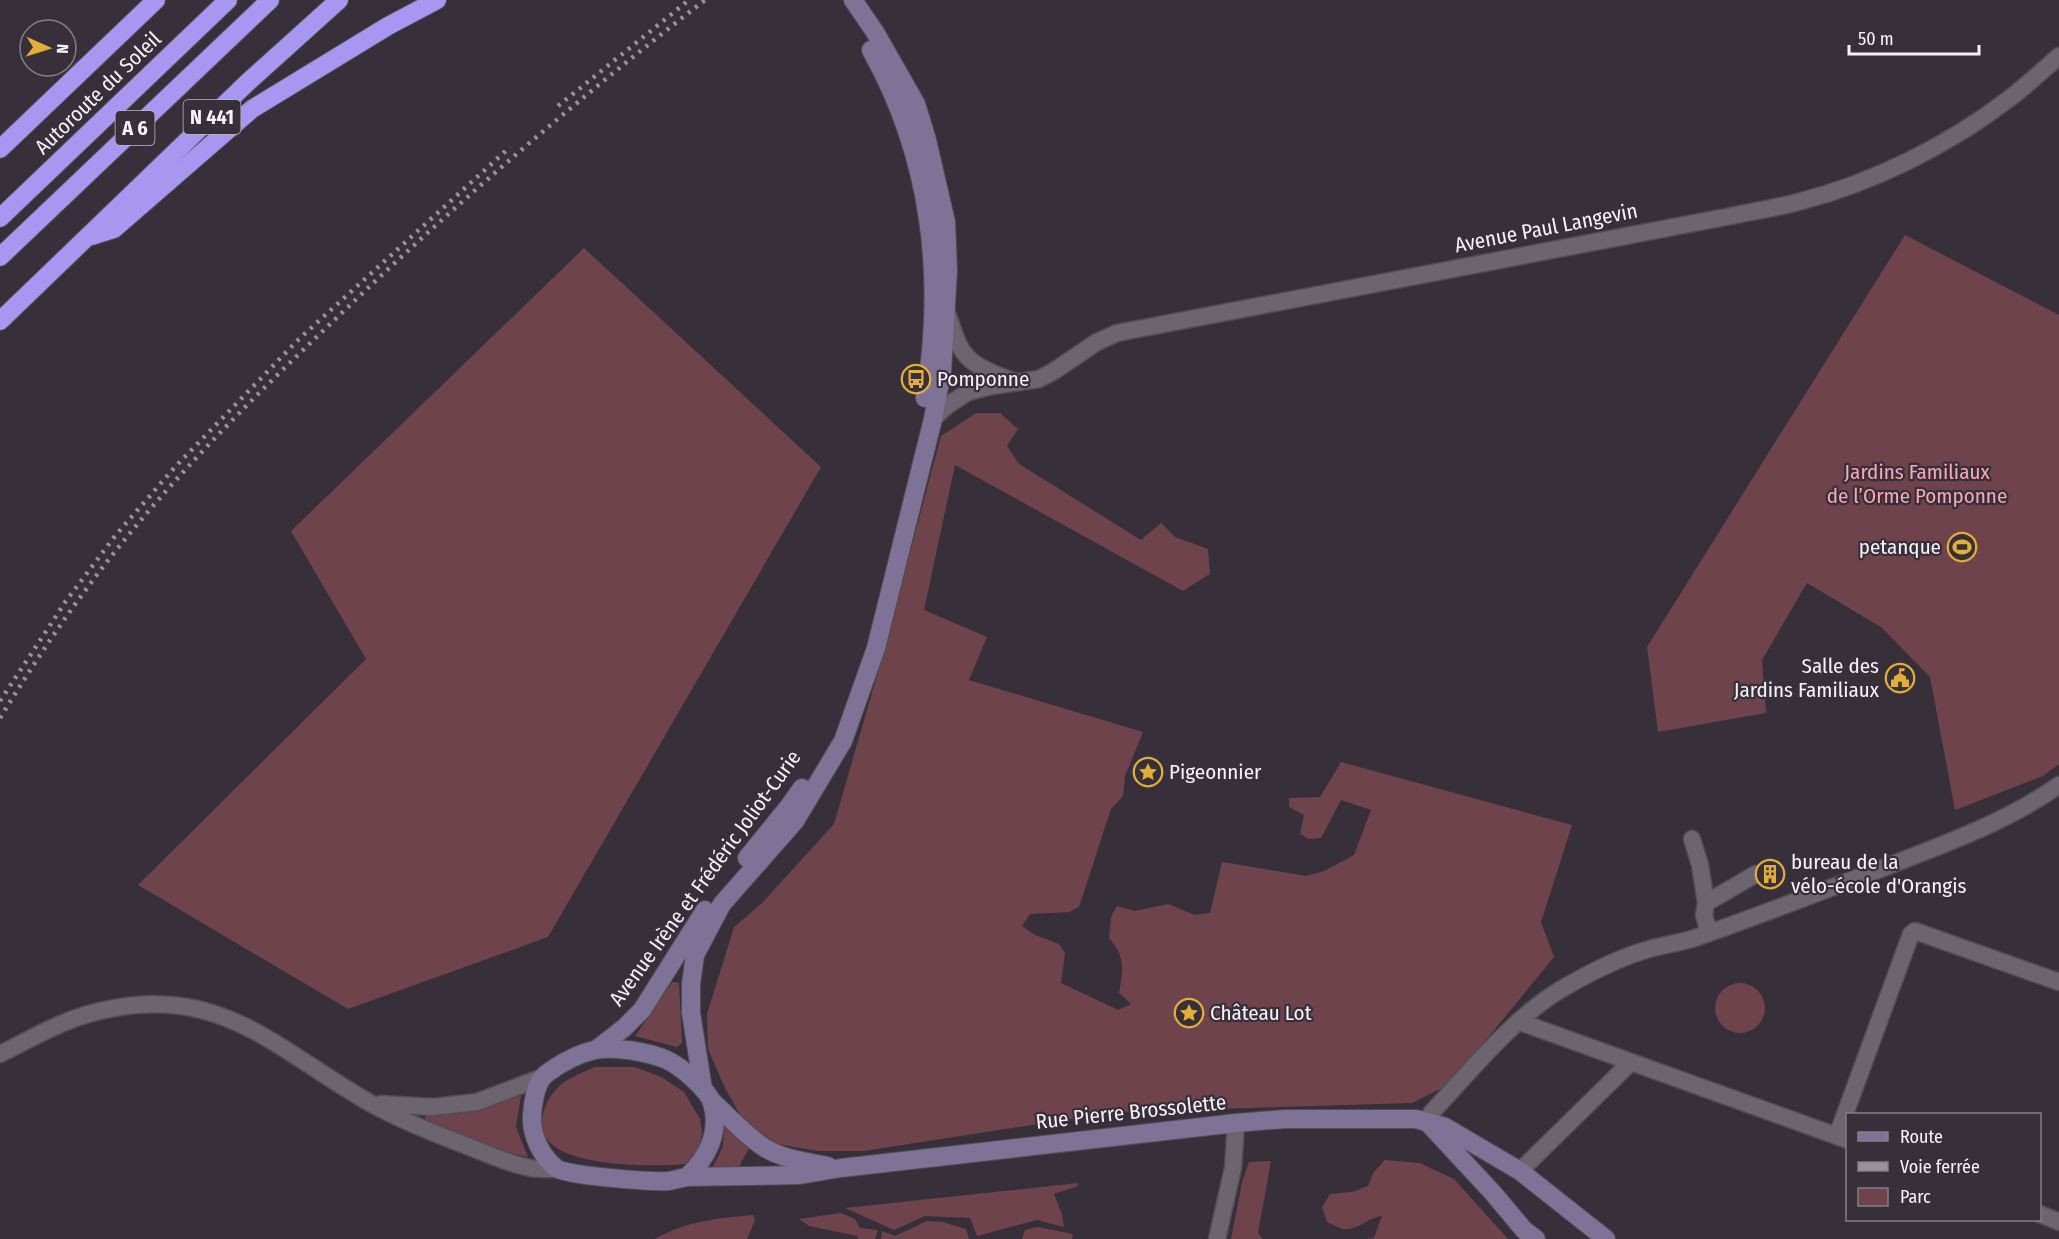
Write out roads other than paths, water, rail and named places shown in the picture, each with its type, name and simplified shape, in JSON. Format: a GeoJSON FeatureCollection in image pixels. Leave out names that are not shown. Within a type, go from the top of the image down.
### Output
{"type":"FeatureCollection","features":[{"type":"Feature","properties":{"kind":"highway"},"geometry":{"type":"LineString","coordinates":[[0,149],[156,0]]}},
{"type":"Feature","properties":{"kind":"highway","name":"Autoroute du Soleil"},"geometry":{"type":"LineString","coordinates":[[0,218],[228,0]]}},
{"type":"Feature","properties":{"kind":"highway","name":"A 6"},"geometry":{"type":"LineString","coordinates":[[0,257],[270,0]]}},
{"type":"Feature","properties":{"kind":"highway","name":"N 441"},"geometry":{"type":"LineString","coordinates":[[0,321],[248,82],[339,0]]}},
{"type":"Feature","properties":{"kind":"highway"},"geometry":{"type":"LineString","coordinates":[[88,237],[114,229],[252,109],[388,26],[437,0]]}},
{"type":"Feature","properties":{"kind":"main road","name":"Avenue Irène et Frédéric Joliot-Curie"},"geometry":{"type":"LineString","coordinates":[[597,1049],[624,1028],[642,1010],[712,900],[790,805],[826,751],[848,701],[913,452],[926,389],[932,336],[934,269],[929,224],[922,182],[906,129],[883,71],[840,0]]}},
{"type":"Feature","properties":{"kind":"main road","name":"Avenue Irène et Frédéric Joliot-Curie"},"geometry":{"type":"LineString","coordinates":[[708,1095],[690,1013],[695,955],[722,904],[795,821],[843,741],[876,648],[933,419],[942,372],[948,270],[945,222],[927,140],[916,104],[875,32],[853,0]]}},
{"type":"Feature","properties":{"kind":"main road"},"geometry":{"type":"LineString","coordinates":[[597,1049],[632,1050],[667,1060],[694,1080],[708,1095],[715,1120],[710,1146],[699,1166],[687,1177],[670,1181],[574,1173],[557,1169],[542,1152],[531,1128],[533,1100],[543,1077],[570,1058],[597,1049]]}},
{"type":"Feature","properties":{"kind":"main road","name":"Rue Pierre Brossolette"},"geometry":{"type":"LineString","coordinates":[[708,1095],[746,1133],[766,1149],[795,1160],[841,1168]]}},
{"type":"Feature","properties":{"kind":"main road","name":"Rue Pierre Brossolette"},"geometry":{"type":"LineString","coordinates":[[687,1177],[800,1175],[841,1168],[1285,1119],[1416,1119],[1445,1127],[1520,1171],[1606,1239]]}},
{"type":"Feature","properties":{"kind":"main road"},"geometry":{"type":"LineString","coordinates":[[1426,1122],[1493,1193],[1524,1230],[1536,1239]]}},
{"type":"Feature","properties":{"kind":"street","name":"Avenue Paul Langevin"},"geometry":{"type":"LineString","coordinates":[[933,419],[948,405],[968,392],[1039,379],[1097,342],[1117,333],[1731,216],[1798,202],[1826,193],[1903,163],[1950,138],[2010,98],[2059,56]]}},
{"type":"Feature","properties":{"kind":"street"},"geometry":{"type":"LineString","coordinates":[[946,311],[961,349],[974,363],[1016,382]]}},
{"type":"Feature","properties":{"kind":"street"},"geometry":{"type":"LineString","coordinates":[[1426,1122],[1432,1112],[1520,1022],[1558,991],[1613,962],[1646,950],[1709,933],[1954,841],[2010,815],[2059,785]]}},
{"type":"Feature","properties":{"kind":"street"},"geometry":{"type":"LineString","coordinates":[[1692,839],[1700,865],[1706,903],[1704,915],[1709,933]]}},
{"type":"Feature","properties":{"kind":"street"},"geometry":{"type":"LineString","coordinates":[[1706,903],[1756,874]]}},
{"type":"Feature","properties":{"kind":"street"},"geometry":{"type":"LineString","coordinates":[[1850,1113],[1911,934],[1915,931],[2059,982]]}},
{"type":"Feature","properties":{"kind":"street"},"geometry":{"type":"LineString","coordinates":[[0,1054],[73,1019],[94,1012],[140,1005],[183,1005],[220,1014],[256,1031],[371,1104],[442,1136],[526,1168],[557,1169]]}},
{"type":"Feature","properties":{"kind":"street"},"geometry":{"type":"LineString","coordinates":[[1520,1022],[1842,1138]]}},
{"type":"Feature","properties":{"kind":"street"},"geometry":{"type":"LineString","coordinates":[[1520,1171],[1631,1062]]}},
{"type":"Feature","properties":{"kind":"street"},"geometry":{"type":"LineString","coordinates":[[371,1104],[433,1107],[477,1102],[543,1077]]}},
{"type":"Feature","properties":{"kind":"street"},"geometry":{"type":"LineString","coordinates":[[1217,1239],[1233,1168],[1236,1123]]}},
{"type":"Feature","properties":{"kind":"street"},"geometry":{"type":"LineString","coordinates":[[2041,1214],[2059,1222]]}},
{"type":"Feature","properties":{"kind":"railway"},"geometry":{"type":"LineString","coordinates":[[558,106],[689,0]]}},
{"type":"Feature","properties":{"kind":"railway"},"geometry":{"type":"LineString","coordinates":[[0,718],[28,673],[105,564],[175,481],[230,422],[390,267],[477,188],[567,111],[705,0]]}},
{"type":"Feature","properties":{"kind":"railway"},"geometry":{"type":"LineString","coordinates":[[0,701],[66,601],[115,536],[175,467],[299,339],[510,147]]}},
{"type":"Feature","properties":{"kind":"place","name":"Pomponne"},"geometry":{"type":"Point","coordinates":[916,379]}},
{"type":"Feature","properties":{"kind":"place","name":"petanque"},"geometry":{"type":"Point","coordinates":[1962,547]}},
{"type":"Feature","properties":{"kind":"place","name":"Salle des Jardins Familiaux"},"geometry":{"type":"Point","coordinates":[1900,678]}},
{"type":"Feature","properties":{"kind":"place","name":"Pigeonnier"},"geometry":{"type":"Point","coordinates":[1148,772]}},
{"type":"Feature","properties":{"kind":"place","name":"bureau de la vélo-école d'Orangis"},"geometry":{"type":"Point","coordinates":[1770,874]}},
{"type":"Feature","properties":{"kind":"place","name":"Château Lot"},"geometry":{"type":"Point","coordinates":[1189,1013]}},
{"type":"Feature","properties":{"kind":"park label","name":"Jardins Familiaux de l’Orme Pomponne"},"geometry":{"type":"Point","coordinates":[1917,484]}}]}
